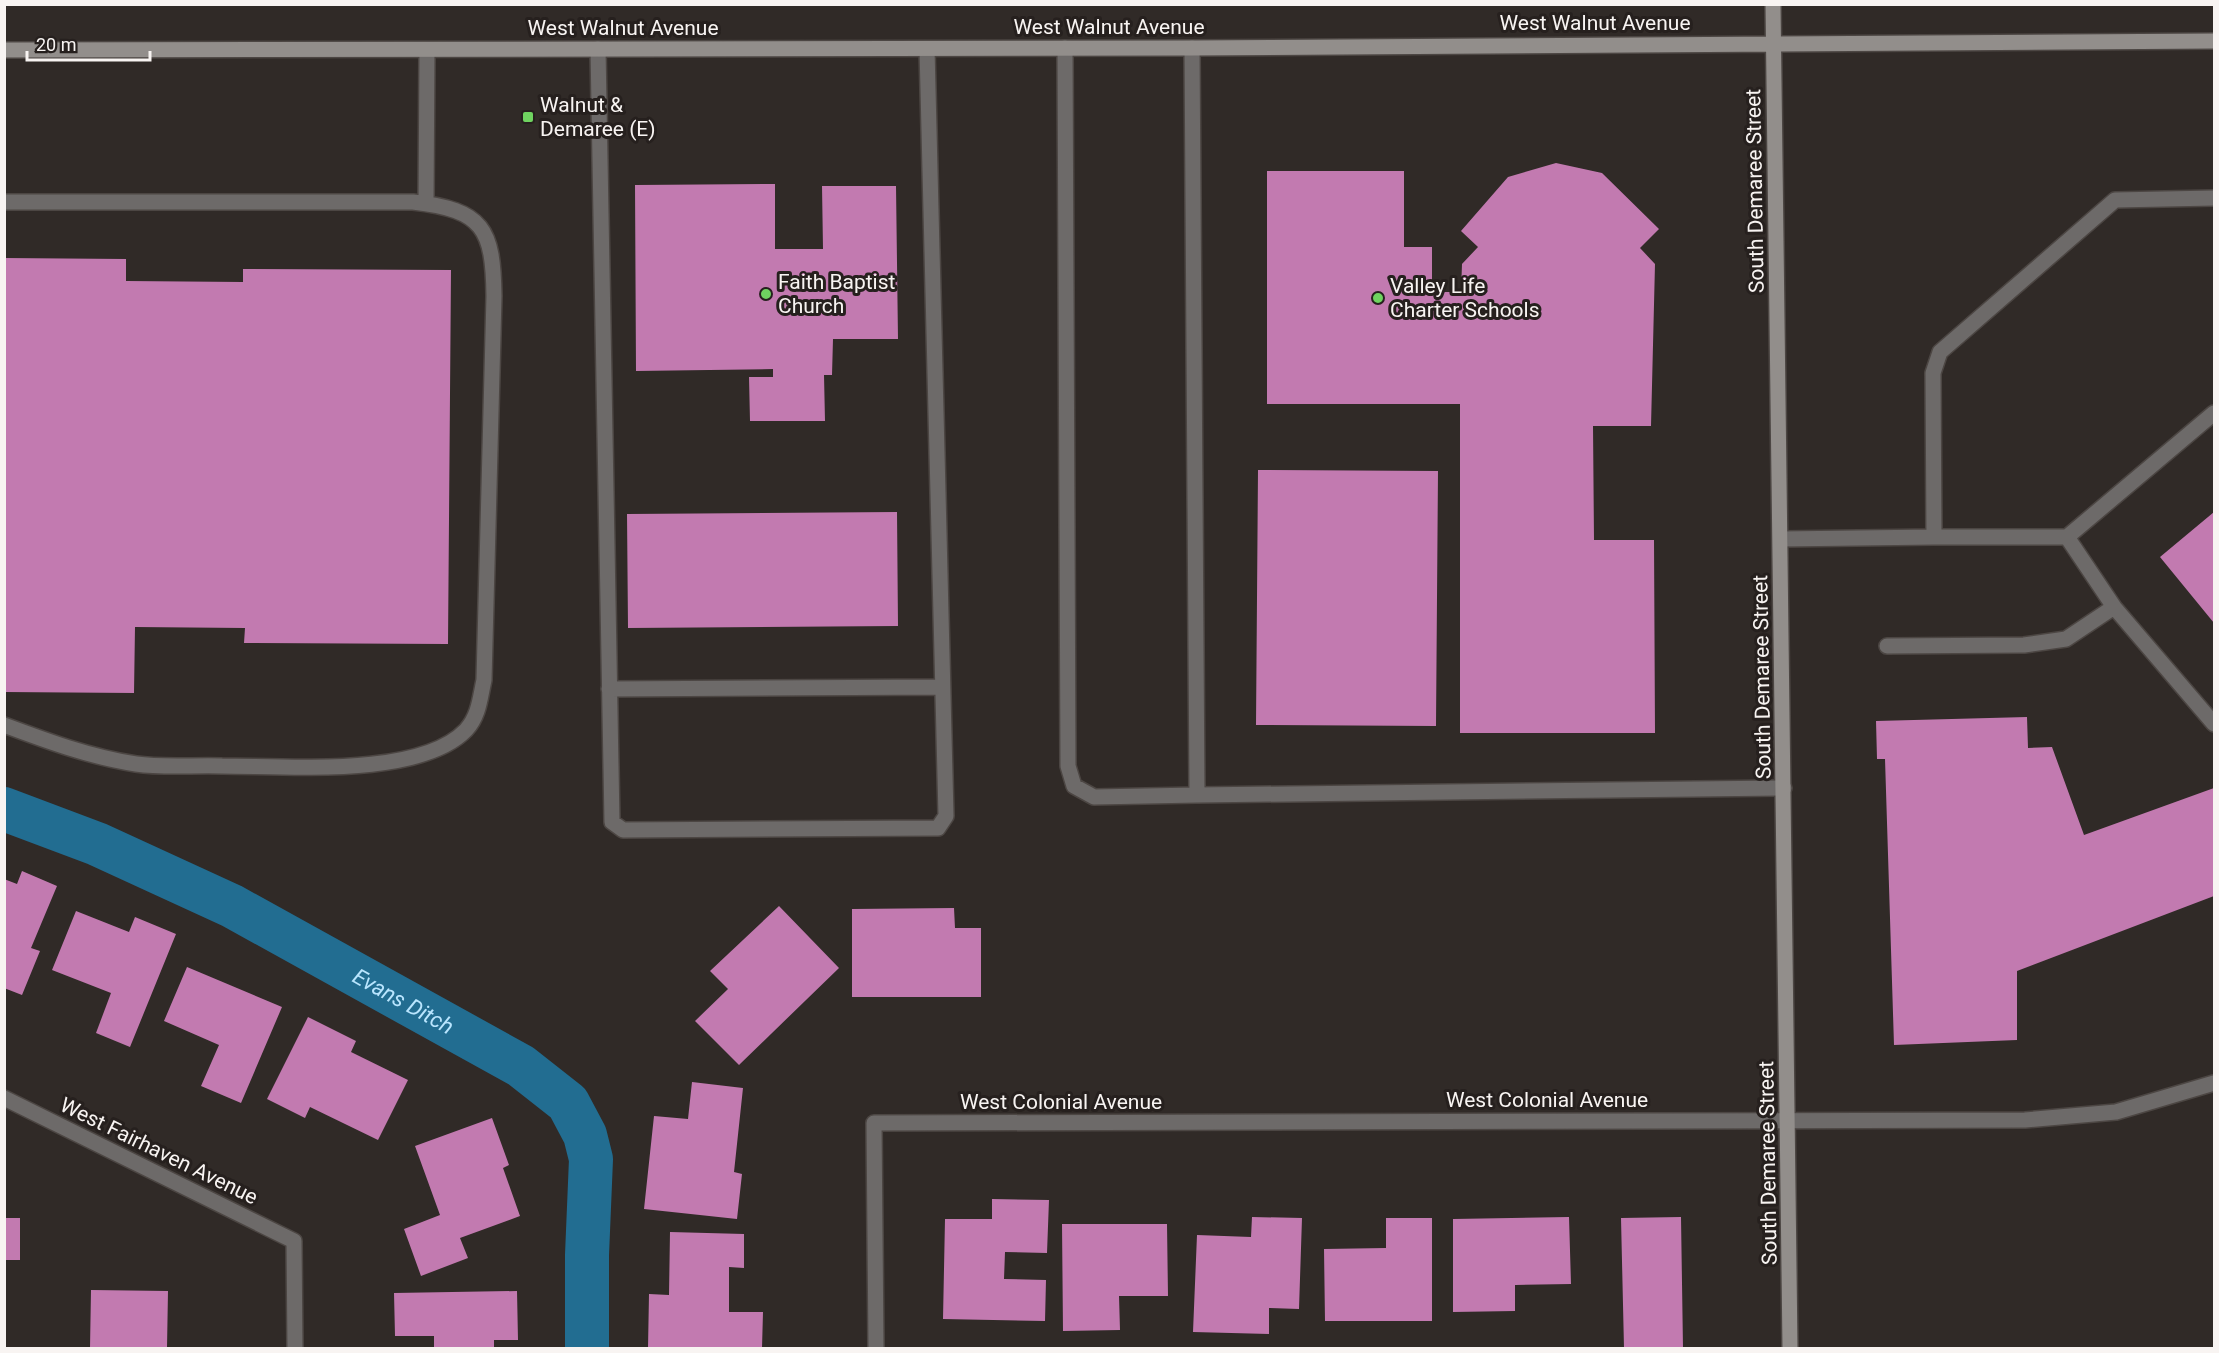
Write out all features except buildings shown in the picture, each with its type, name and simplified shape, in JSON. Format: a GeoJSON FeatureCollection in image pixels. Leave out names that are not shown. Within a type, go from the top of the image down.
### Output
{"type":"FeatureCollection","features":[{"type":"Feature","properties":{"kind":"main road","name":"South Demaree Street"},"geometry":{"type":"LineString","coordinates":[[1773,4],[1790,1348]]}},
{"type":"Feature","properties":{"kind":"main road","name":"West Walnut Avenue"},"geometry":{"type":"LineString","coordinates":[[4,50],[1192,48],[2214,41]]}},
{"type":"Feature","properties":{"kind":"street"},"geometry":{"type":"LineString","coordinates":[[1065,48],[1068,766],[1074,786],[1094,796],[1784,788]]}},
{"type":"Feature","properties":{"kind":"street"},"geometry":{"type":"LineString","coordinates":[[1192,48],[1197,795]]}},
{"type":"Feature","properties":{"kind":"street"},"geometry":{"type":"LineString","coordinates":[[598,49],[612,822],[623,830],[634,830],[938,828],[946,816],[927,49]]}},
{"type":"Feature","properties":{"kind":"street"},"geometry":{"type":"LineString","coordinates":[[426,203],[428,50]]}},
{"type":"Feature","properties":{"kind":"street"},"geometry":{"type":"LineString","coordinates":[[1934,537],[1933,373],[1940,352],[2115,200],[2214,198]]}},
{"type":"Feature","properties":{"kind":"street"},"geometry":{"type":"LineString","coordinates":[[4,202],[426,203],[464,213],[483,229],[493,255],[484,680],[477,715],[465,731],[444,746],[413,758],[331,767],[137,764],[62,747],[4,725]]}},
{"type":"Feature","properties":{"kind":"street"},"geometry":{"type":"LineString","coordinates":[[1781,539],[2067,537],[2214,413]]}},
{"type":"Feature","properties":{"kind":"street"},"geometry":{"type":"LineString","coordinates":[[2067,537],[2114,607],[2214,724]]}},
{"type":"Feature","properties":{"kind":"street"},"geometry":{"type":"LineString","coordinates":[[1887,646],[2024,645],[2066,639],[2114,607]]}},
{"type":"Feature","properties":{"kind":"street"},"geometry":{"type":"LineString","coordinates":[[609,689],[942,687]]}},
{"type":"Feature","properties":{"kind":"street","name":"West Colonial Avenue"},"geometry":{"type":"LineString","coordinates":[[876,1348],[874,1123],[2025,1120],[2116,1112],[2214,1083]]}},
{"type":"Feature","properties":{"kind":"street","name":"West Fairhaven Avenue"},"geometry":{"type":"LineString","coordinates":[[4,1098],[294,1241],[295,1348]]}},
{"type":"Feature","properties":{"kind":"waterway","name":"Evans Ditch"},"geometry":{"type":"LineString","coordinates":[[4,809],[97,844],[232,906],[521,1066],[568,1103],[585,1135],[591,1159],[587,1255],[587,1348]]}},
{"type":"Feature","properties":{"kind":"place","name":"Walnut & Demaree (E)"},"geometry":{"type":"Point","coordinates":[528,117]}},
{"type":"Feature","properties":{"kind":"place","name":"Faith Baptist Church"},"geometry":{"type":"Point","coordinates":[766,294]}},
{"type":"Feature","properties":{"kind":"place","name":"Valley Life Charter Schools"},"geometry":{"type":"Point","coordinates":[1378,298]}}]}
